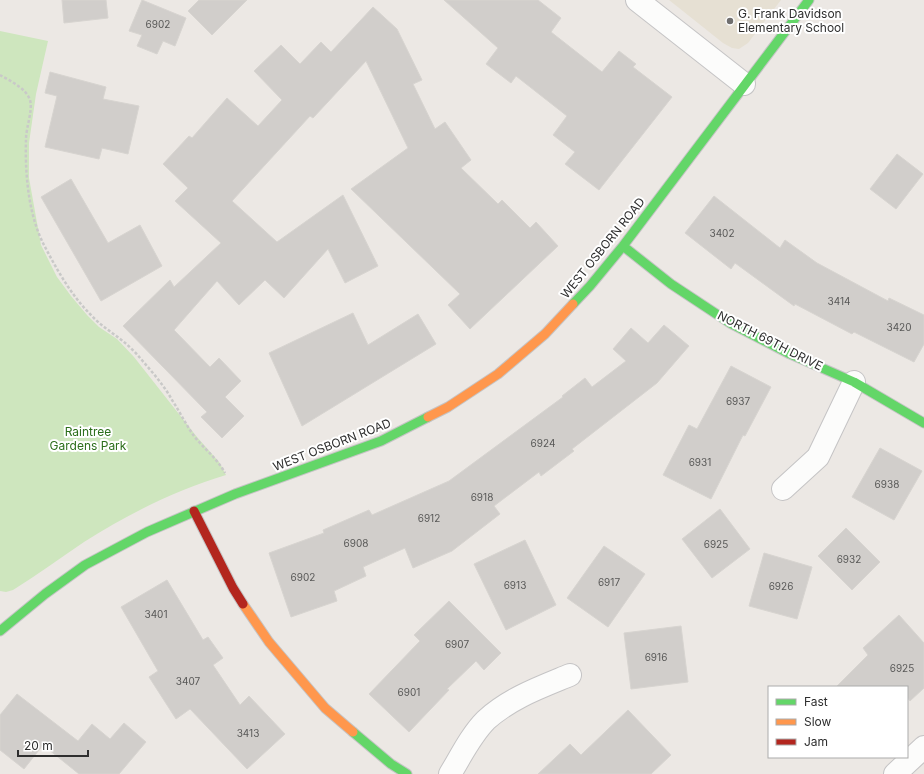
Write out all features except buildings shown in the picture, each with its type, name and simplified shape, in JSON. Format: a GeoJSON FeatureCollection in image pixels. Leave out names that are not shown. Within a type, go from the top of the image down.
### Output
{"type":"FeatureCollection","features":[{"type":"Feature","properties":{"kind":"street"},"geometry":{"type":"LineString","coordinates":[[637,0],[744,84]]}},
{"type":"Feature","properties":{"kind":"street","name":"WEST OSBORN ROAD"},"geometry":{"type":"LineString","coordinates":[[2,624],[85,565],[147,532],[235,494],[382,441],[448,407],[498,374],[545,334],[590,286],[623,246],[809,0]]}},
{"type":"Feature","properties":{"kind":"street","name":"NORTH 69TH DRIVE"},"geometry":{"type":"LineString","coordinates":[[623,246],[671,284],[730,323],[790,354],[854,382],[924,423]]}},
{"type":"Feature","properties":{"kind":"street"},"geometry":{"type":"LineString","coordinates":[[783,489],[818,457],[854,382]]}},
{"type":"Feature","properties":{"kind":"street"},"geometry":{"type":"LineString","coordinates":[[194,511],[232,588],[269,642],[325,708],[390,764],[407,774]]}},
{"type":"Feature","properties":{"kind":"street"},"geometry":{"type":"LineString","coordinates":[[450,774],[473,737],[486,721],[501,708],[531,691],[570,675]]}},
{"type":"Feature","properties":{"kind":"street"},"geometry":{"type":"LineString","coordinates":[[895,774],[924,747]]}},
{"type":"Feature","properties":{"kind":"path"},"geometry":{"type":"LineString","coordinates":[[0,75],[20,88],[30,99],[26,137],[26,173],[30,198],[42,240],[56,268],[65,283],[92,316],[125,343],[158,379],[193,434],[202,446],[220,464],[224,472]]}},
{"type":"Feature","properties":{"kind":"shaded area","name":"G. Frank Davidson Elementary School"},"geometry":{"type":"Polygon","coordinates":[[[669,0],[781,0],[748,43],[739,49],[732,48],[723,43],[669,0]]]}},
{"type":"Feature","properties":{"kind":"green space","name":"Raintree Gardens Park"},"geometry":{"type":"Polygon","coordinates":[[[0,31],[48,41],[36,94],[29,143],[29,178],[41,245],[57,277],[87,315],[99,327],[117,339],[134,357],[197,437],[219,462],[226,475],[171,495],[135,512],[84,542],[13,590],[6,592],[0,591],[0,31]]]}},
{"type":"Feature","properties":{"kind":"traffic: fast"},"geometry":{"type":"LineString","coordinates":[[573,304],[623,246],[809,0]]}},
{"type":"Feature","properties":{"kind":"traffic: fast"},"geometry":{"type":"LineString","coordinates":[[623,246],[671,284],[730,323],[790,354],[854,382],[924,423]]}},
{"type":"Feature","properties":{"kind":"traffic: fast"},"geometry":{"type":"LineString","coordinates":[[0,631],[45,594],[85,565],[147,532],[235,494],[381,441],[428,417]]}},
{"type":"Feature","properties":{"kind":"traffic: fast"},"geometry":{"type":"LineString","coordinates":[[353,732],[391,764],[407,774]]}},
{"type":"Feature","properties":{"kind":"traffic: slow"},"geometry":{"type":"LineString","coordinates":[[428,417],[448,407],[498,374],[545,334],[573,304]]}},
{"type":"Feature","properties":{"kind":"traffic: slow"},"geometry":{"type":"LineString","coordinates":[[243,604],[269,642],[325,708],[353,732]]}},
{"type":"Feature","properties":{"kind":"traffic: jam"},"geometry":{"type":"LineString","coordinates":[[194,511],[233,588],[243,604]]}},
{"type":"Feature","properties":{"kind":"place","name":"G. Frank Davidson Elementary School"},"geometry":{"type":"Point","coordinates":[730,21]}}]}
